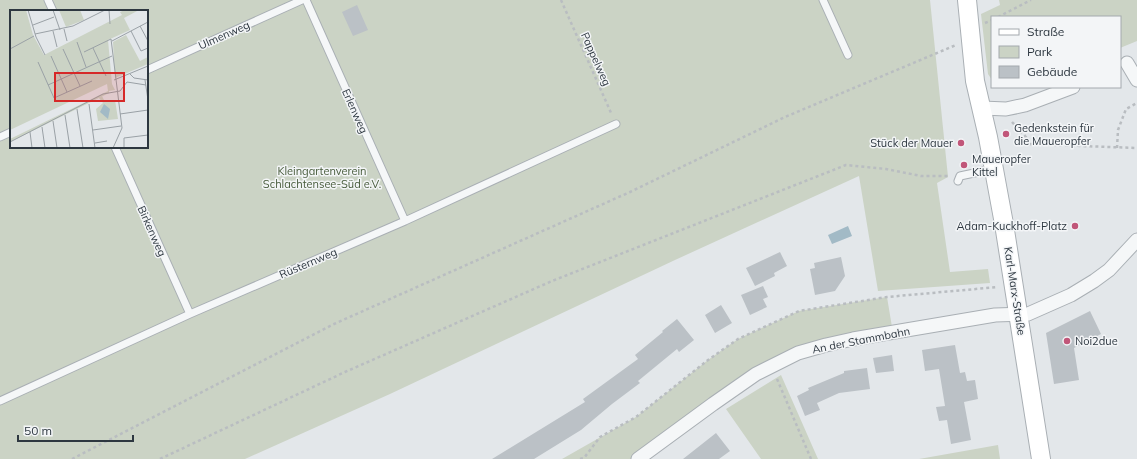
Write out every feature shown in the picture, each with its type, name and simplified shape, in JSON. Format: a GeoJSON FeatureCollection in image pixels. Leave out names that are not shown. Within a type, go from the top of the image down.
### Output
{"type":"FeatureCollection","features":[{"type":"Feature","properties":{"kind":"street","name":"Karl-Marx-Straße"},"geometry":{"type":"LineString","coordinates":[[967,0],[975,77],[994,169],[1019,315],[1041,459]]}},
{"type":"Feature","properties":{"kind":"street"},"geometry":{"type":"LineString","coordinates":[[1128,63],[1137,80]]}},
{"type":"Feature","properties":{"kind":"street"},"geometry":{"type":"LineString","coordinates":[[982,108],[1006,108],[1025,105],[1070,88]]}},
{"type":"Feature","properties":{"kind":"street","name":"An der Stammbahn"},"geometry":{"type":"LineString","coordinates":[[638,459],[756,374],[798,353],[826,345],[995,315],[1019,315],[1041,310],[1071,295],[1094,281],[1109,270],[1137,240]]}},
{"type":"Feature","properties":{"kind":"lane"},"geometry":{"type":"LineString","coordinates":[[48,0],[53,10]]}},
{"type":"Feature","properties":{"kind":"lane","name":"Ulmenweg"},"geometry":{"type":"LineString","coordinates":[[148,70],[302,0]]}},
{"type":"Feature","properties":{"kind":"lane","name":"Erlenweg"},"geometry":{"type":"LineString","coordinates":[[306,0],[405,221]]}},
{"type":"Feature","properties":{"kind":"lane"},"geometry":{"type":"LineString","coordinates":[[823,0],[848,55]]}},
{"type":"Feature","properties":{"kind":"lane","name":"Rüsternweg"},"geometry":{"type":"LineString","coordinates":[[0,401],[190,314],[405,221],[616,124]]}},
{"type":"Feature","properties":{"kind":"lane"},"geometry":{"type":"LineString","coordinates":[[0,137],[10,132]]}},
{"type":"Feature","properties":{"kind":"lane","name":"Birkenweg"},"geometry":{"type":"LineString","coordinates":[[114,148],[190,314]]}},
{"type":"Feature","properties":{"kind":"lane"},"geometry":{"type":"LineString","coordinates":[[959,178],[994,169]]}},
{"type":"Feature","properties":{"kind":"path","name":"Pappelweg"},"geometry":{"type":"LineString","coordinates":[[561,0],[616,124]]}},
{"type":"Feature","properties":{"kind":"path"},"geometry":{"type":"LineString","coordinates":[[1000,16],[1031,0]]}},
{"type":"Feature","properties":{"kind":"path"},"geometry":{"type":"LineString","coordinates":[[72,459],[334,324],[630,192],[785,117],[956,44]]}},
{"type":"Feature","properties":{"kind":"path"},"geometry":{"type":"LineString","coordinates":[[1117,148],[1118,130],[1126,109],[1137,104]]}},
{"type":"Feature","properties":{"kind":"path"},"geometry":{"type":"LineString","coordinates":[[1012,122],[1026,137],[1027,144],[1137,148]]}},
{"type":"Feature","properties":{"kind":"path"},"geometry":{"type":"LineString","coordinates":[[160,459],[345,372],[552,281],[846,165],[886,169],[921,176],[959,178]]}},
{"type":"Feature","properties":{"kind":"path"},"geometry":{"type":"LineString","coordinates":[[580,459],[584,458],[600,437],[636,417],[708,360],[738,339],[799,312],[887,297],[1002,286]]}},
{"type":"Feature","properties":{"kind":"path"},"geometry":{"type":"LineString","coordinates":[[772,366],[811,459]]}},
{"type":"Feature","properties":{"kind":"green space","name":"Kleingartenverein Schlachtensee-Süd e.V."},"geometry":{"type":"Polygon","coordinates":[[[0,0],[930,0],[948,177],[937,183],[950,272],[988,269],[990,283],[878,291],[859,176],[675,260],[390,394],[245,459],[0,459],[0,0]]]}},
{"type":"Feature","properties":{"kind":"green space"},"geometry":{"type":"Polygon","coordinates":[[[999,0],[1137,0],[1137,41],[1121,48],[1121,16],[991,16],[991,78],[988,74],[981,14],[1000,5],[999,0]]]}},
{"type":"Feature","properties":{"kind":"green space"},"geometry":{"type":"Polygon","coordinates":[[[887,297],[893,333],[798,353],[638,459],[562,459],[636,417],[708,360],[738,339],[799,311],[887,297]]]}},
{"type":"Feature","properties":{"kind":"green space"},"geometry":{"type":"Polygon","coordinates":[[[781,375],[818,459],[761,459],[726,409],[781,375]]]}},
{"type":"Feature","properties":{"kind":"green space"},"geometry":{"type":"Polygon","coordinates":[[[998,445],[1000,459],[919,459],[998,445]]]}},
{"type":"Feature","properties":{"kind":"water"},"geometry":{"type":"Polygon","coordinates":[[[848,226],[852,236],[832,244],[828,235],[848,226]]]}},
{"type":"Feature","properties":{"kind":"building"},"geometry":{"type":"Polygon","coordinates":[[[357,5],[368,30],[353,36],[342,12],[357,5]]]}},
{"type":"Feature","properties":{"kind":"building"},"geometry":{"type":"Polygon","coordinates":[[[780,252],[787,266],[774,273],[775,276],[755,286],[746,268],[780,252]]]}},
{"type":"Feature","properties":{"kind":"building"},"geometry":{"type":"Polygon","coordinates":[[[841,257],[845,276],[835,291],[815,295],[810,269],[815,268],[814,263],[841,257]]]}},
{"type":"Feature","properties":{"kind":"building"},"geometry":{"type":"Polygon","coordinates":[[[763,286],[768,297],[763,299],[767,307],[750,315],[741,295],[763,286]]]}},
{"type":"Feature","properties":{"kind":"building"},"geometry":{"type":"Polygon","coordinates":[[[721,305],[732,323],[715,333],[705,315],[721,305]]]}},
{"type":"Feature","properties":{"kind":"building","name":"Noi2due"},"geometry":{"type":"Polygon","coordinates":[[[1090,311],[1101,334],[1074,348],[1079,380],[1054,384],[1046,333],[1090,311]]]}},
{"type":"Feature","properties":{"kind":"building"},"geometry":{"type":"Polygon","coordinates":[[[677,319],[694,340],[679,352],[677,349],[638,381],[640,383],[581,430],[534,459],[492,459],[585,402],[583,399],[638,359],[635,355],[677,319]]]}},
{"type":"Feature","properties":{"kind":"building"},"geometry":{"type":"Polygon","coordinates":[[[955,345],[960,373],[965,372],[967,381],[975,380],[978,399],[964,402],[971,440],[951,444],[947,420],[939,421],[936,407],[945,406],[939,369],[925,371],[922,350],[955,345]]]}},
{"type":"Feature","properties":{"kind":"building"},"geometry":{"type":"Polygon","coordinates":[[[892,355],[894,371],[876,373],[873,358],[892,355]]]}},
{"type":"Feature","properties":{"kind":"building"},"geometry":{"type":"Polygon","coordinates":[[[867,368],[870,389],[839,393],[817,403],[820,410],[805,416],[797,396],[809,390],[808,388],[844,373],[844,371],[867,368]]]}},
{"type":"Feature","properties":{"kind":"building"},"geometry":{"type":"Polygon","coordinates":[[[716,433],[730,451],[719,459],[683,459],[716,433]]]}},
{"type":"Feature","properties":{"kind":"place","name":"Gedenkstein für die Maueropfer"},"geometry":{"type":"Point","coordinates":[1006,134]}},
{"type":"Feature","properties":{"kind":"place","name":"Stück der Mauer"},"geometry":{"type":"Point","coordinates":[961,143]}},
{"type":"Feature","properties":{"kind":"place","name":"Maueropfer Kittel"},"geometry":{"type":"Point","coordinates":[964,165]}},
{"type":"Feature","properties":{"kind":"place","name":"Adam-Kuckhoff-Platz"},"geometry":{"type":"Point","coordinates":[1075,226]}},
{"type":"Feature","properties":{"kind":"place","name":"Noi2due"},"geometry":{"type":"Point","coordinates":[1067,341]}}]}
